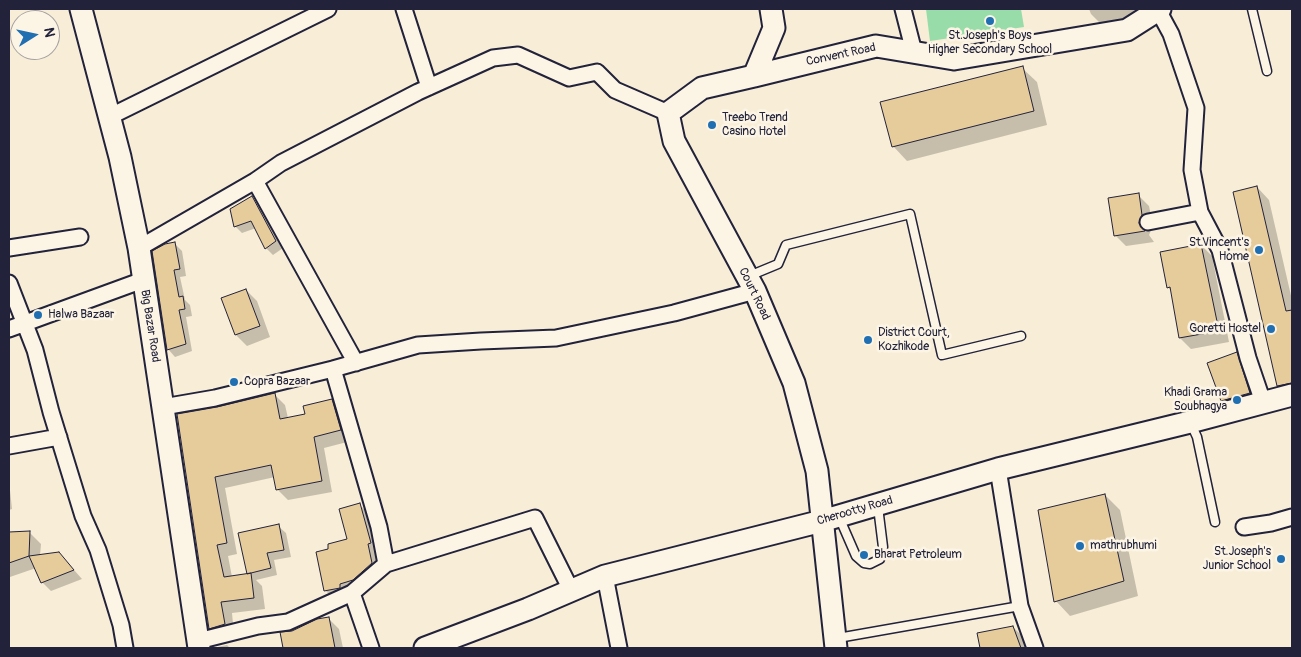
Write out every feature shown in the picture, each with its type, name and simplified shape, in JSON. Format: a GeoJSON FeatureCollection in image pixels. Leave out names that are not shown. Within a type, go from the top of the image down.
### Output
{"type":"FeatureCollection","features":[{"type":"Feature","properties":{"kind":"street","name":"Big Bazar Road"},"geometry":{"type":"LineString","coordinates":[[81,9],[120,156],[140,248],[143,280],[199,645]]}},
{"type":"Feature","properties":{"kind":"street"},"geometry":{"type":"LineString","coordinates":[[109,117],[328,9]]}},
{"type":"Feature","properties":{"kind":"street"},"geometry":{"type":"LineString","coordinates":[[404,9],[429,87]]}},
{"type":"Feature","properties":{"kind":"street"},"geometry":{"type":"LineString","coordinates":[[140,248],[255,181],[282,163],[429,87],[493,58],[518,55],[569,78],[597,72],[615,90],[668,113],[702,88],[754,76],[774,28],[771,9]]}},
{"type":"Feature","properties":{"kind":"street"},"geometry":{"type":"LineString","coordinates":[[903,9],[914,52]]}},
{"type":"Feature","properties":{"kind":"street"},"geometry":{"type":"LineString","coordinates":[[1159,9],[1171,34],[1196,108],[1192,170],[1200,212],[1220,250],[1248,358],[1263,402]]}},
{"type":"Feature","properties":{"kind":"street","name":"Convent Road"},"geometry":{"type":"LineString","coordinates":[[754,76],[876,46],[954,59],[1127,30],[1159,9]]}},
{"type":"Feature","properties":{"kind":"street","name":"Court Road"},"geometry":{"type":"LineString","coordinates":[[668,113],[674,141],[751,284],[794,382],[830,519],[835,643]]}},
{"type":"Feature","properties":{"kind":"street"},"geometry":{"type":"LineString","coordinates":[[255,181],[356,363]]}},
{"type":"Feature","properties":{"kind":"street"},"geometry":{"type":"LineString","coordinates":[[1148,222],[1200,212]]}},
{"type":"Feature","properties":{"kind":"street"},"geometry":{"type":"LineString","coordinates":[[9,248],[80,237]]}},
{"type":"Feature","properties":{"kind":"street"},"geometry":{"type":"LineString","coordinates":[[9,329],[143,280]]}},
{"type":"Feature","properties":{"kind":"street"},"geometry":{"type":"LineString","coordinates":[[9,283],[35,350],[51,412],[83,516],[98,550],[121,625],[125,648]]}},
{"type":"Feature","properties":{"kind":"street"},"geometry":{"type":"LineString","coordinates":[[163,407],[215,398],[356,363],[418,345],[556,338],[674,313],[751,284]]}},
{"type":"Feature","properties":{"kind":"street"},"geometry":{"type":"LineString","coordinates":[[333,369],[379,527],[386,564]]}},
{"type":"Feature","properties":{"kind":"street","name":"Cherootty Road"},"geometry":{"type":"LineString","coordinates":[[425,648],[528,609],[605,576],[830,519],[998,469],[1292,395]]}},
{"type":"Feature","properties":{"kind":"street"},"geometry":{"type":"LineString","coordinates":[[9,446],[59,437]]}},
{"type":"Feature","properties":{"kind":"street"},"geometry":{"type":"LineString","coordinates":[[998,469],[1020,606],[1035,648]]}},
{"type":"Feature","properties":{"kind":"street"},"geometry":{"type":"LineString","coordinates":[[1244,527],[1271,523],[1292,517]]}},
{"type":"Feature","properties":{"kind":"street"},"geometry":{"type":"LineString","coordinates":[[199,645],[258,626],[288,622],[352,593],[386,564],[535,518],[571,590]]}},
{"type":"Feature","properties":{"kind":"street"},"geometry":{"type":"LineString","coordinates":[[605,576],[619,648]]}},
{"type":"Feature","properties":{"kind":"street"},"geometry":{"type":"LineString","coordinates":[[352,593],[370,648]]}},
{"type":"Feature","properties":{"kind":"lane"},"geometry":{"type":"LineString","coordinates":[[1252,9],[1267,71]]}},
{"type":"Feature","properties":{"kind":"lane"},"geometry":{"type":"LineString","coordinates":[[751,284],[778,264],[786,245],[910,214],[942,355],[1021,336]]}},
{"type":"Feature","properties":{"kind":"lane"},"geometry":{"type":"LineString","coordinates":[[1190,422],[1197,437],[1215,522]]}},
{"type":"Feature","properties":{"kind":"lane"},"geometry":{"type":"LineString","coordinates":[[830,519],[859,560],[864,563],[876,562],[880,558],[883,547],[877,505]]}},
{"type":"Feature","properties":{"kind":"lane"},"geometry":{"type":"LineString","coordinates":[[835,643],[1020,606]]}},
{"type":"Feature","properties":{"kind":"green space"},"geometry":{"type":"Polygon","coordinates":[[[926,9],[1021,9],[1024,27],[930,41],[926,9]]]}},
{"type":"Feature","properties":{"kind":"building"},"geometry":{"type":"Polygon","coordinates":[[[1023,66],[1034,111],[892,147],[880,102],[1023,66]]]}},
{"type":"Feature","properties":{"kind":"building","name":"St.Vincent's Home"},"geometry":{"type":"Polygon","coordinates":[[[1257,186],[1286,311],[1292,310],[1292,383],[1277,386],[1233,192],[1257,186]]]}},
{"type":"Feature","properties":{"kind":"building"},"geometry":{"type":"Polygon","coordinates":[[[1139,193],[1142,215],[1139,223],[1145,231],[1114,236],[1108,198],[1139,193]]]}},
{"type":"Feature","properties":{"kind":"building"},"geometry":{"type":"Polygon","coordinates":[[[252,196],[276,241],[265,249],[251,221],[234,227],[230,209],[252,196]]]}},
{"type":"Feature","properties":{"kind":"building"},"geometry":{"type":"Polygon","coordinates":[[[175,242],[180,269],[174,270],[179,297],[183,296],[185,309],[179,310],[186,344],[167,350],[152,251],[165,244],[175,242]]]}},
{"type":"Feature","properties":{"kind":"building"},"geometry":{"type":"Polygon","coordinates":[[[1201,244],[1219,331],[1179,338],[1170,287],[1167,288],[1160,252],[1201,244]]]}},
{"type":"Feature","properties":{"kind":"building"},"geometry":{"type":"Polygon","coordinates":[[[246,289],[260,326],[235,335],[221,298],[246,289]]]}},
{"type":"Feature","properties":{"kind":"building"},"geometry":{"type":"Polygon","coordinates":[[[1237,352],[1250,393],[1221,401],[1207,363],[1237,352]]]}},
{"type":"Feature","properties":{"kind":"building"},"geometry":{"type":"Polygon","coordinates":[[[275,393],[280,419],[305,414],[303,406],[332,399],[341,430],[314,437],[322,481],[276,490],[271,465],[215,477],[227,543],[217,545],[224,577],[251,573],[254,598],[221,602],[225,624],[209,629],[177,414],[217,407],[275,393]]]}},
{"type":"Feature","properties":{"kind":"building","name":"mathrubhumi"},"geometry":{"type":"Polygon","coordinates":[[[1105,494],[1124,581],[1054,602],[1038,510],[1105,494]]]}},
{"type":"Feature","properties":{"kind":"building"},"geometry":{"type":"Polygon","coordinates":[[[360,503],[371,543],[368,544],[372,563],[353,580],[340,584],[340,588],[324,591],[316,552],[328,549],[328,544],[347,539],[339,509],[360,503]]]}},
{"type":"Feature","properties":{"kind":"building"},"geometry":{"type":"Polygon","coordinates":[[[279,524],[284,550],[267,553],[271,568],[247,574],[238,533],[279,524]]]}},
{"type":"Feature","properties":{"kind":"building"},"geometry":{"type":"Polygon","coordinates":[[[30,531],[29,556],[9,563],[9,532],[30,531]]]}},
{"type":"Feature","properties":{"kind":"building"},"geometry":{"type":"Polygon","coordinates":[[[59,552],[74,570],[41,583],[29,556],[59,552]]]}},
{"type":"Feature","properties":{"kind":"building"},"geometry":{"type":"Polygon","coordinates":[[[329,617],[335,648],[283,648],[280,632],[292,631],[317,619],[329,617]]]}},
{"type":"Feature","properties":{"kind":"building"},"geometry":{"type":"Polygon","coordinates":[[[1013,626],[1021,648],[980,648],[977,633],[1013,626]]]}},
{"type":"Feature","properties":{"kind":"place","name":"St.Joseph's Boys Higher Secondary School"},"geometry":{"type":"Point","coordinates":[990,21]}},
{"type":"Feature","properties":{"kind":"place","name":"Treebo Trend Casino Hotel"},"geometry":{"type":"Point","coordinates":[712,125]}},
{"type":"Feature","properties":{"kind":"place","name":"St.Vincent's Home"},"geometry":{"type":"Point","coordinates":[1259,250]}},
{"type":"Feature","properties":{"kind":"place","name":"Halwa Bazaar"},"geometry":{"type":"Point","coordinates":[38,315]}},
{"type":"Feature","properties":{"kind":"place","name":"Goretti Hostel"},"geometry":{"type":"Point","coordinates":[1271,329]}},
{"type":"Feature","properties":{"kind":"place","name":"District Court, Kozhikode"},"geometry":{"type":"Point","coordinates":[868,340]}},
{"type":"Feature","properties":{"kind":"place","name":"Copra Bazaar"},"geometry":{"type":"Point","coordinates":[234,382]}},
{"type":"Feature","properties":{"kind":"place","name":"Khadi Grama Soubhagya"},"geometry":{"type":"Point","coordinates":[1237,400]}},
{"type":"Feature","properties":{"kind":"place","name":"mathrubhumi"},"geometry":{"type":"Point","coordinates":[1080,546]}},
{"type":"Feature","properties":{"kind":"place","name":"Bharat Petroleum"},"geometry":{"type":"Point","coordinates":[864,555]}},
{"type":"Feature","properties":{"kind":"place","name":"St.Joseph's Junior School"},"geometry":{"type":"Point","coordinates":[1281,559]}}]}
